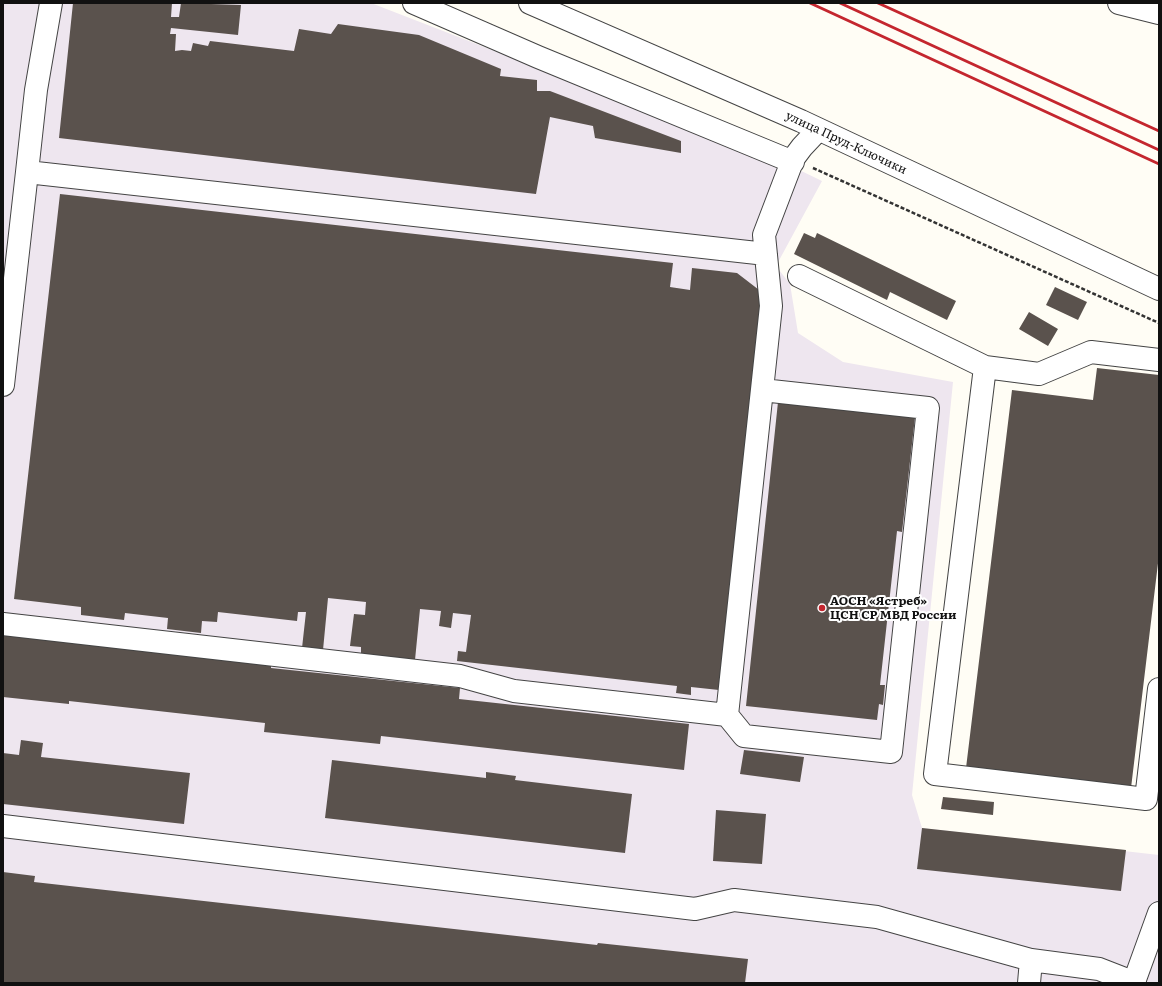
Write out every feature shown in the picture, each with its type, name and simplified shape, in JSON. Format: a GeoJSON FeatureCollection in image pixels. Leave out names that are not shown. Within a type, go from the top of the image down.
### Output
{"type":"FeatureCollection","features":[{"type":"Feature","properties":{"kind":"street"},"geometry":{"type":"LineString","coordinates":[[3,385],[36,90],[51,3]]}},
{"type":"Feature","properties":{"kind":"street"},"geometry":{"type":"LineString","coordinates":[[414,3],[538,57],[793,162]]}},
{"type":"Feature","properties":{"kind":"street","name":"улица Пруд-Ключики"},"geometry":{"type":"LineString","coordinates":[[530,3],[818,130],[1159,289]]}},
{"type":"Feature","properties":{"kind":"street"},"geometry":{"type":"LineString","coordinates":[[1119,3],[1159,13]]}},
{"type":"Feature","properties":{"kind":"street"},"geometry":{"type":"LineString","coordinates":[[727,715],[771,306],[764,235],[793,162],[802,147],[818,130]]}},
{"type":"Feature","properties":{"kind":"street"},"geometry":{"type":"LineString","coordinates":[[27,172],[766,254]]}},
{"type":"Feature","properties":{"kind":"street"},"geometry":{"type":"LineString","coordinates":[[799,276],[985,367],[1039,374],[1091,352],[1159,360]]}},
{"type":"Feature","properties":{"kind":"street"},"geometry":{"type":"LineString","coordinates":[[985,367],[935,774],[1146,799],[1159,689]]}},
{"type":"Feature","properties":{"kind":"street"},"geometry":{"type":"LineString","coordinates":[[3,624],[460,676],[514,691],[727,715],[744,736],[891,752],[928,408],[762,390]]}},
{"type":"Feature","properties":{"kind":"street"},"geometry":{"type":"LineString","coordinates":[[3,826],[695,909],[734,900],[877,917],[1030,960],[1100,969],[1135,982],[1159,913]]}},
{"type":"Feature","properties":{"kind":"street"},"geometry":{"type":"LineString","coordinates":[[1028,983],[1030,960]]}},
{"type":"Feature","properties":{"kind":"shaded area"},"geometry":{"type":"Polygon","coordinates":[[[3,3],[371,3],[791,166],[822,181],[776,266],[790,284],[798,333],[843,362],[953,382],[912,795],[922,828],[1159,855],[1159,983],[3,983],[3,3]]]}},
{"type":"Feature","properties":{"kind":"building"},"geometry":{"type":"Polygon","coordinates":[[[73,3],[172,3],[171,17],[179,17],[181,3],[241,5],[238,35],[171,28],[170,34],[176,34],[175,51],[191,51],[193,43],[208,46],[210,41],[294,51],[299,29],[331,34],[338,24],[419,35],[501,69],[500,76],[537,80],[537,91],[550,91],[681,141],[681,153],[595,138],[593,126],[550,117],[536,194],[59,138],[73,3]]]}},
{"type":"Feature","properties":{"kind":"building"},"geometry":{"type":"Polygon","coordinates":[[[60,194],[673,263],[670,287],[690,290],[692,268],[737,273],[763,293],[719,690],[691,687],[691,695],[676,693],[677,686],[457,661],[458,651],[466,652],[471,615],[453,613],[451,628],[439,626],[441,611],[420,609],[415,660],[361,654],[361,647],[350,646],[354,614],[365,615],[366,602],[328,598],[323,650],[302,648],[306,612],[298,612],[297,621],[218,612],[217,622],[202,621],[201,633],[167,629],[168,618],[125,613],[124,620],[81,615],[81,607],[14,599],[60,194]]]}},
{"type":"Feature","properties":{"kind":"building"},"geometry":{"type":"Polygon","coordinates":[[[804,233],[815,238],[817,233],[956,301],[947,320],[890,292],[887,300],[794,254],[804,233]]]}},
{"type":"Feature","properties":{"kind":"building"},"geometry":{"type":"Polygon","coordinates":[[[1055,287],[1087,302],[1078,320],[1046,305],[1055,287]]]}},
{"type":"Feature","properties":{"kind":"building"},"geometry":{"type":"Polygon","coordinates":[[[1029,312],[1058,329],[1048,346],[1019,329],[1029,312]]]}},
{"type":"Feature","properties":{"kind":"building"},"geometry":{"type":"Polygon","coordinates":[[[1097,368],[1159,375],[1159,555],[1131,788],[966,768],[1012,390],[1093,400],[1097,368]]]}},
{"type":"Feature","properties":{"kind":"building","name":"АОСН «Ястреб» ЦСН СР МВД России"},"geometry":{"type":"Polygon","coordinates":[[[778,402],[915,417],[902,532],[897,531],[880,685],[885,685],[883,705],[879,704],[877,720],[746,706],[778,402]]]}},
{"type":"Feature","properties":{"kind":"building"},"geometry":{"type":"Polygon","coordinates":[[[3,633],[271,663],[271,668],[460,688],[459,699],[689,724],[684,770],[381,736],[380,744],[264,732],[265,723],[69,701],[69,704],[3,697],[3,633]]]}},
{"type":"Feature","properties":{"kind":"building"},"geometry":{"type":"Polygon","coordinates":[[[21,740],[43,743],[41,757],[190,773],[184,824],[3,804],[3,753],[19,755],[21,740]]]}},
{"type":"Feature","properties":{"kind":"building"},"geometry":{"type":"Polygon","coordinates":[[[744,750],[804,757],[800,782],[740,774],[744,750]]]}},
{"type":"Feature","properties":{"kind":"building"},"geometry":{"type":"Polygon","coordinates":[[[332,760],[486,778],[486,772],[516,776],[515,780],[632,794],[625,853],[325,818],[332,760]]]}},
{"type":"Feature","properties":{"kind":"building"},"geometry":{"type":"Polygon","coordinates":[[[943,797],[994,802],[993,815],[941,809],[943,797]]]}},
{"type":"Feature","properties":{"kind":"building"},"geometry":{"type":"Polygon","coordinates":[[[716,810],[766,814],[762,864],[713,861],[716,810]]]}},
{"type":"Feature","properties":{"kind":"building"},"geometry":{"type":"Polygon","coordinates":[[[922,828],[1126,850],[1121,891],[917,869],[922,828]]]}},
{"type":"Feature","properties":{"kind":"building"},"geometry":{"type":"Polygon","coordinates":[[[3,872],[35,876],[34,882],[597,945],[598,943],[748,959],[745,983],[3,983],[3,872]]]}},
{"type":"Feature","properties":{"kind":"railway"},"geometry":{"type":"LineString","coordinates":[[810,3],[1159,164]]}},
{"type":"Feature","properties":{"kind":"railway"},"geometry":{"type":"LineString","coordinates":[[840,3],[1159,150]]}},
{"type":"Feature","properties":{"kind":"railway"},"geometry":{"type":"LineString","coordinates":[[878,3],[1159,131]]}},
{"type":"Feature","properties":{"kind":"place","name":"АОСН «Ястреб» ЦСН СР МВД России"},"geometry":{"type":"Point","coordinates":[822,608]}}]}
